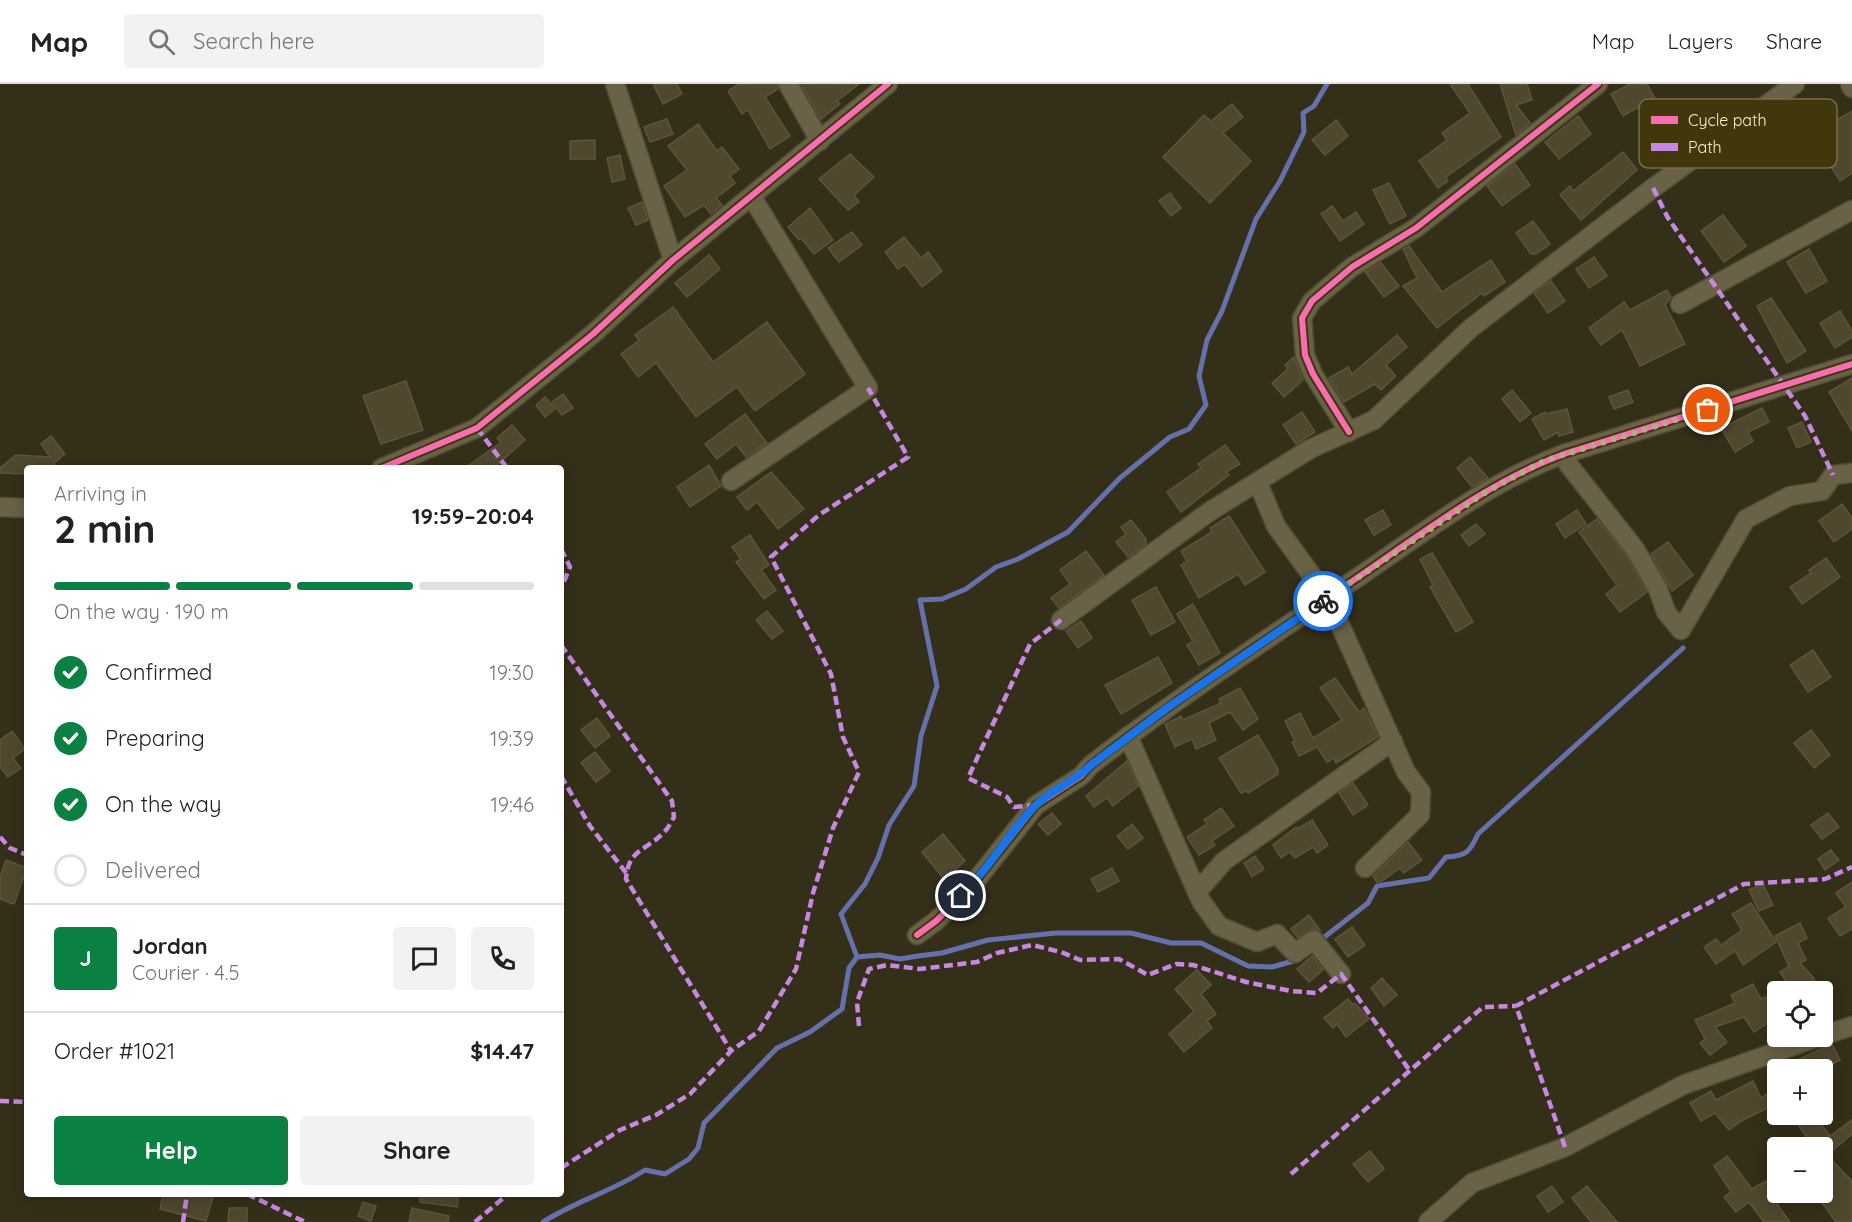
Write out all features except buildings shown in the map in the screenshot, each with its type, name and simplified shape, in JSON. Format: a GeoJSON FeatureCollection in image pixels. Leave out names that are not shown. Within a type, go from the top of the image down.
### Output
{"type":"FeatureCollection","features":[{"type":"Feature","properties":{"kind":"street"},"geometry":{"type":"LineString","coordinates":[[615,84],[673,260]]}},
{"type":"Feature","properties":{"kind":"street"},"geometry":{"type":"LineString","coordinates":[[788,84],[820,141]]}},
{"type":"Feature","properties":{"kind":"street"},"geometry":{"type":"LineString","coordinates":[[389,465],[477,428],[593,334],[673,260],[888,84]]}},
{"type":"Feature","properties":{"kind":"street"},"geometry":{"type":"LineString","coordinates":[[1349,432],[1313,374],[1305,356],[1302,318],[1312,301],[1352,267],[1416,228],[1598,84]]}},
{"type":"Feature","properties":{"kind":"street"},"geometry":{"type":"LineString","coordinates":[[1775,99],[1795,84]]}},
{"type":"Feature","properties":{"kind":"street"},"geometry":{"type":"LineString","coordinates":[[1061,620],[1209,512],[1310,449],[1374,420],[1471,328],[1680,168]]}},
{"type":"Feature","properties":{"kind":"street"},"geometry":{"type":"LineString","coordinates":[[732,481],[868,388],[752,197]]}},
{"type":"Feature","properties":{"kind":"street"},"geometry":{"type":"LineString","coordinates":[[1680,304],[1852,210]]}},
{"type":"Feature","properties":{"kind":"street"},"geometry":{"type":"LineString","coordinates":[[917,935],[936,921],[970,888],[1036,805],[1081,776],[1128,736],[1486,492],[1544,461],[1852,364]]}},
{"type":"Feature","properties":{"kind":"street"},"geometry":{"type":"LineString","coordinates":[[1567,453],[1568,464],[1635,549],[1658,589],[1666,612],[1681,630],[1746,519],[1790,496],[1822,491],[1833,474],[1852,473]]}},
{"type":"Feature","properties":{"kind":"street"},"geometry":{"type":"LineString","coordinates":[[1258,483],[1276,526],[1328,598],[1406,771],[1421,792],[1420,815],[1365,868]]}},
{"type":"Feature","properties":{"kind":"street"},"geometry":{"type":"LineString","coordinates":[[0,507],[24,508]]}},
{"type":"Feature","properties":{"kind":"street"},"geometry":{"type":"LineString","coordinates":[[1128,736],[1197,892],[1219,926],[1257,942],[1277,934],[1295,953],[1314,940],[1341,974]]}},
{"type":"Feature","properties":{"kind":"street"},"geometry":{"type":"LineString","coordinates":[[1197,892],[1224,861],[1393,741]]}},
{"type":"Feature","properties":{"kind":"street"},"geometry":{"type":"LineString","coordinates":[[1833,1032],[1852,1026]]}},
{"type":"Feature","properties":{"kind":"street"},"geometry":{"type":"LineString","coordinates":[[1428,1222],[1472,1183],[1565,1147],[1683,1085],[1791,1047]]}},
{"type":"Feature","properties":{"kind":"waterway"},"geometry":{"type":"LineString","coordinates":[[543,1222],[645,1170],[665,1174],[689,1159],[698,1148],[704,1123],[777,1048],[810,1032],[842,1009],[849,968],[857,957],[841,914],[865,884],[878,858],[889,825],[914,786],[921,736],[937,686],[920,600],[942,599],[966,589],[996,567],[1018,559],[1068,532],[1120,478],[1170,437],[1189,429],[1206,405],[1199,376],[1207,340],[1222,311],[1256,219],[1280,181],[1304,132],[1303,113],[1314,106],[1327,84]]}},
{"type":"Feature","properties":{"kind":"waterway"},"geometry":{"type":"LineString","coordinates":[[1318,942],[1368,903],[1377,886],[1429,878],[1446,857],[1458,856],[1466,852],[1478,834],[1683,648]]}},
{"type":"Feature","properties":{"kind":"waterway"},"geometry":{"type":"LineString","coordinates":[[857,957],[880,955],[900,959],[942,953],[988,940],[1056,933],[1131,933],[1171,943],[1201,943],[1248,966],[1272,967],[1297,960]]}},
{"type":"Feature","properties":{"kind":"marked path"},"geometry":{"type":"LineString","coordinates":[[1653,188],[1668,218],[1805,416],[1833,475]]}},
{"type":"Feature","properties":{"kind":"marked path"},"geometry":{"type":"LineString","coordinates":[[564,1166],[620,1130],[656,1115],[690,1094],[731,1051],[759,1031],[796,969],[813,893],[833,828],[859,772],[843,737],[831,674],[771,557],[819,515],[908,457],[868,388]]}},
{"type":"Feature","properties":{"kind":"marked path"},"geometry":{"type":"LineString","coordinates":[[477,428],[505,465]]}},
{"type":"Feature","properties":{"kind":"marked path"},"geometry":{"type":"LineString","coordinates":[[564,555],[570,567],[564,582]]}},
{"type":"Feature","properties":{"kind":"marked path"},"geometry":{"type":"LineString","coordinates":[[1036,805],[1014,807],[1007,797],[968,778],[1030,644],[1061,620]]}},
{"type":"Feature","properties":{"kind":"marked path"},"geometry":{"type":"LineString","coordinates":[[564,649],[672,801],[674,817],[657,839],[634,856],[627,869],[626,879],[731,1051]]}},
{"type":"Feature","properties":{"kind":"marked path"},"geometry":{"type":"LineString","coordinates":[[564,781],[590,826],[627,874]]}},
{"type":"Feature","properties":{"kind":"marked path"},"geometry":{"type":"LineString","coordinates":[[0,837],[10,848],[24,854]]}},
{"type":"Feature","properties":{"kind":"marked path"},"geometry":{"type":"LineString","coordinates":[[1565,1147],[1516,1006],[1744,884],[1825,879],[1852,867]]}},
{"type":"Feature","properties":{"kind":"marked path"},"geometry":{"type":"LineString","coordinates":[[859,1026],[857,1002],[869,969],[887,965],[920,969],[977,962],[997,953],[1032,945],[1061,952],[1080,960],[1119,959],[1148,975],[1176,964],[1193,965],[1246,982],[1291,991],[1317,993],[1341,974],[1410,1071]]}},
{"type":"Feature","properties":{"kind":"marked path"},"geometry":{"type":"LineString","coordinates":[[1291,1174],[1483,1007],[1516,1006]]}},
{"type":"Feature","properties":{"kind":"marked path"},"geometry":{"type":"LineString","coordinates":[[0,1101],[24,1102]]}},
{"type":"Feature","properties":{"kind":"marked path"},"geometry":{"type":"LineString","coordinates":[[183,1222],[187,1197]]}},
{"type":"Feature","properties":{"kind":"marked path"},"geometry":{"type":"LineString","coordinates":[[253,1197],[305,1222]]}},
{"type":"Feature","properties":{"kind":"marked path"},"geometry":{"type":"LineString","coordinates":[[475,1222],[504,1197]]}},
{"type":"Feature","properties":{"kind":"cycle path"},"geometry":{"type":"LineString","coordinates":[[389,465],[477,428],[593,334],[673,260],[888,84]]}},
{"type":"Feature","properties":{"kind":"cycle path"},"geometry":{"type":"LineString","coordinates":[[1349,432],[1313,374],[1305,355],[1302,318],[1312,301],[1352,267],[1416,228],[1598,84]]}},
{"type":"Feature","properties":{"kind":"cycle path"},"geometry":{"type":"LineString","coordinates":[[917,935],[936,921],[970,888],[1036,805],[1081,776],[1091,765],[1122,741],[1186,695],[1481,494],[1567,453],[1852,364]]}},
{"type":"Feature","properties":{"kind":"way so far"},"geometry":{"type":"LineString","coordinates":[[1323,601],[1486,492],[1544,461],[1708,410]]}},
{"type":"Feature","properties":{"kind":"route"},"geometry":{"type":"LineString","coordinates":[[961,896],[984,872],[1036,805],[1061,786],[1081,776],[1091,765],[1167,708],[1323,601]]}}]}
